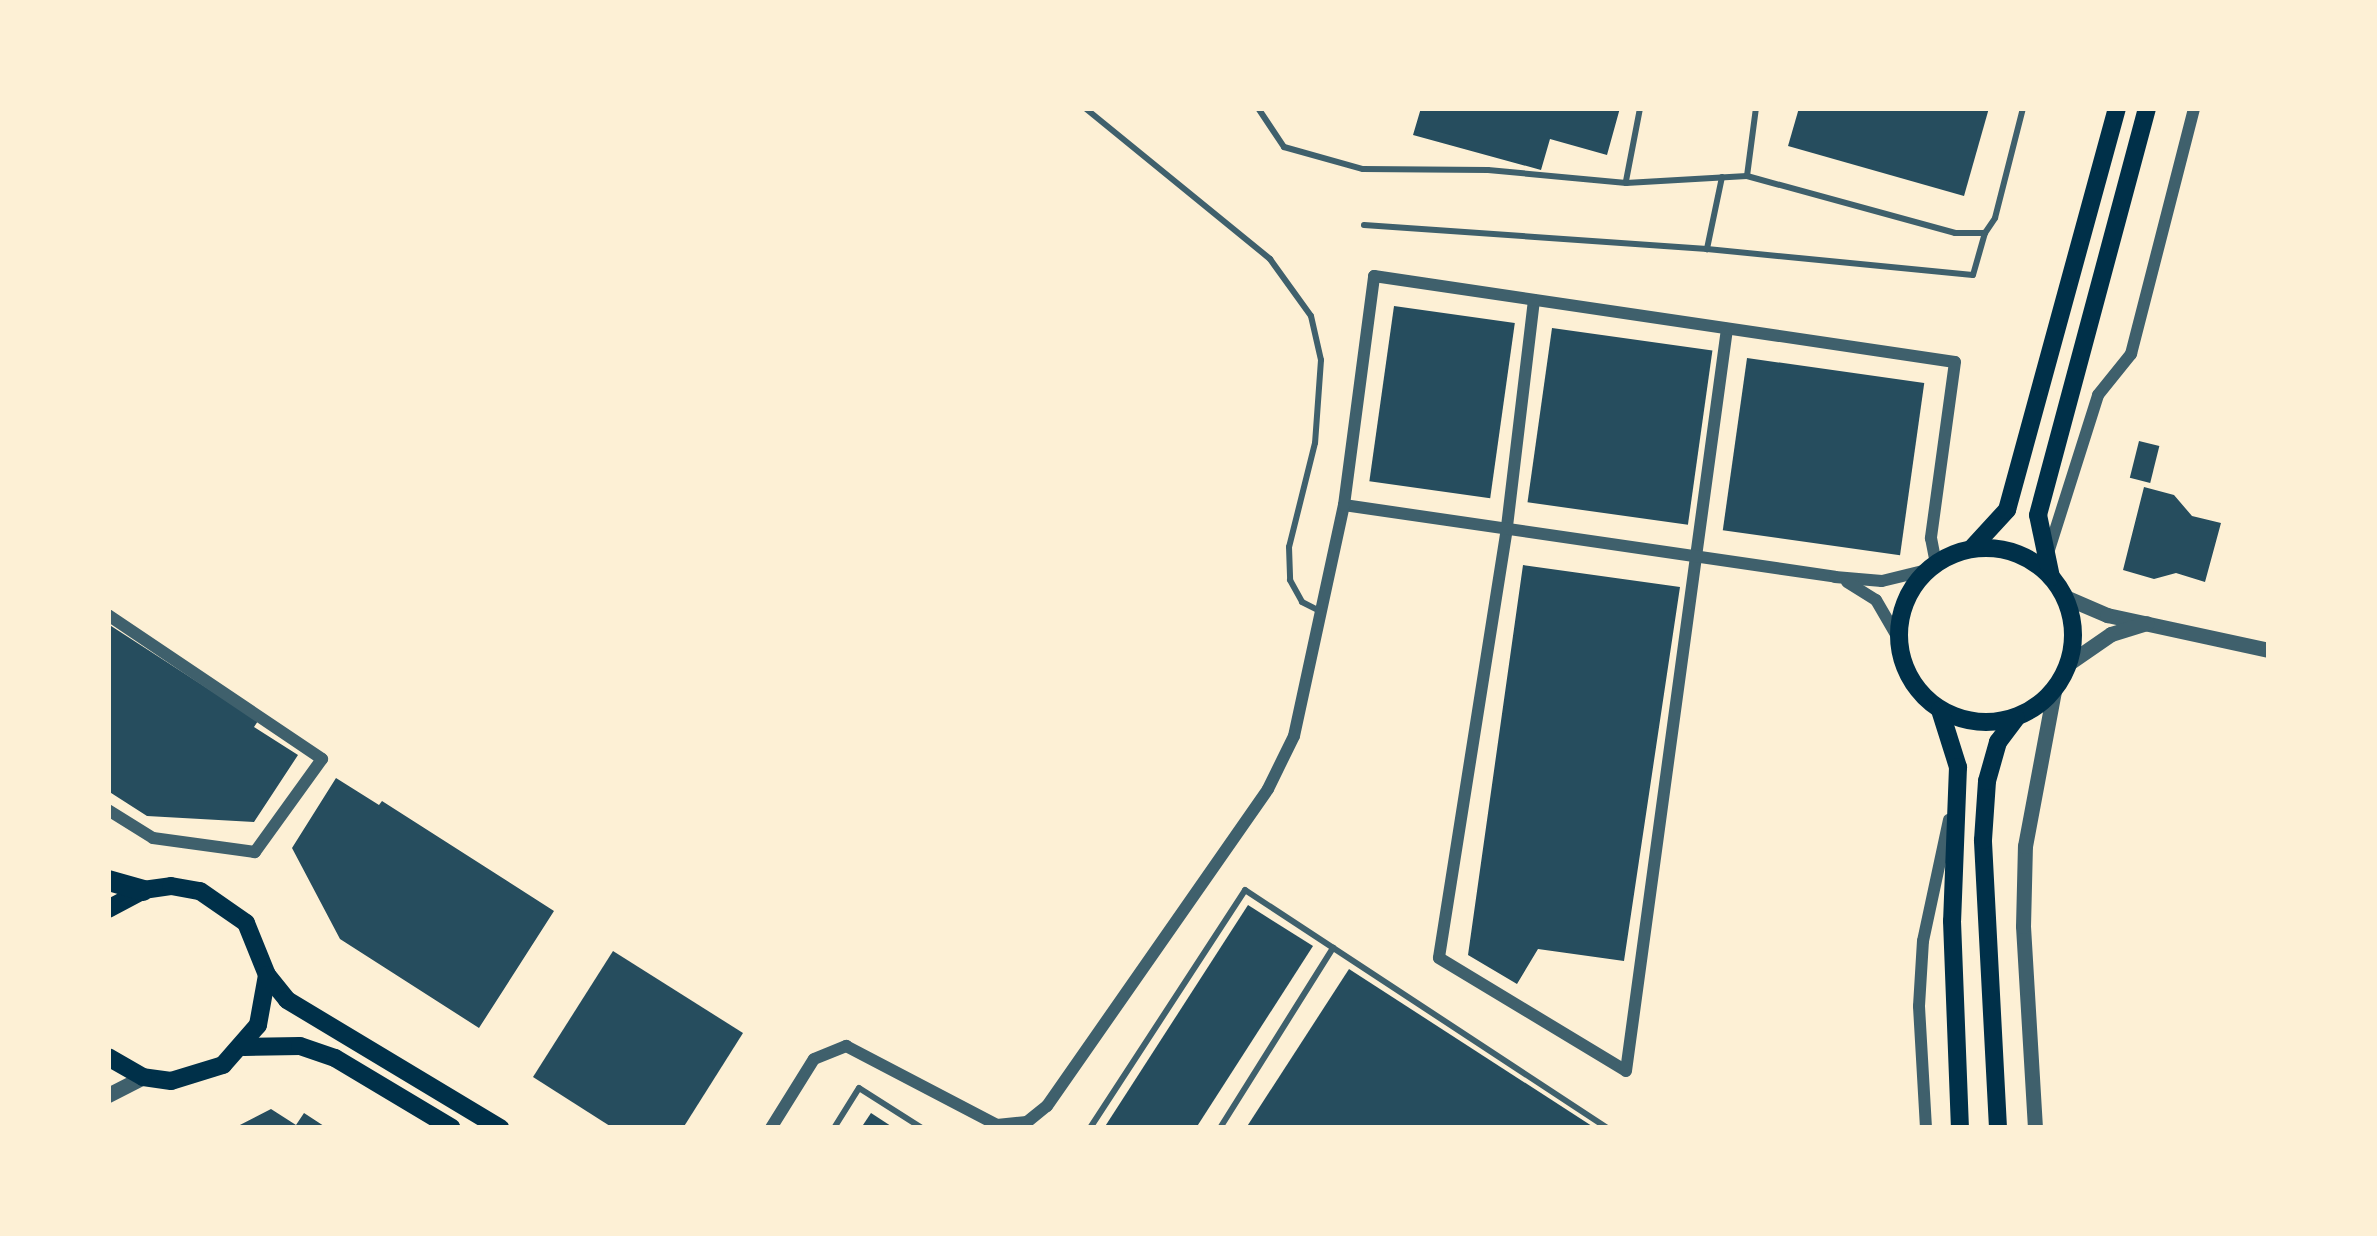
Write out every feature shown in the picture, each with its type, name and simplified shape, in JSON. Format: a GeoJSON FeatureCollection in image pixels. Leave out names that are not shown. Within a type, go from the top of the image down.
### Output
{"type":"FeatureCollection","features":[{"type":"Feature","properties":{"kind":"highway"},"geometry":{"type":"LineString","coordinates":[[108,880],[143,890]]}},
{"type":"Feature","properties":{"kind":"main road"},"geometry":{"type":"LineString","coordinates":[[1960,1128],[1952,1032],[1958,767],[1940,710],[1905,670],[1898,638],[1906,598],[1932,566],[1972,549],[2007,510],[2117,108]]}},
{"type":"Feature","properties":{"kind":"main road"},"geometry":{"type":"LineString","coordinates":[[1998,1128],[1983,840],[1987,781],[1998,742],[2016,718],[2054,691],[2069,663],[2073,631],[2038,530],[2043,492],[2147,108]]}},
{"type":"Feature","properties":{"kind":"main road"},"geometry":{"type":"LineString","coordinates":[[1972,549],[2021,555],[2048,568]]}},
{"type":"Feature","properties":{"kind":"main road"},"geometry":{"type":"LineString","coordinates":[[1940,710],[1989,723],[2016,718]]}},
{"type":"Feature","properties":{"kind":"main road"},"geometry":{"type":"LineString","coordinates":[[108,909],[143,890],[172,886],[225,903],[254,935],[267,975],[287,1000],[500,1128]]}},
{"type":"Feature","properties":{"kind":"main road"},"geometry":{"type":"LineString","coordinates":[[108,1058],[143,1077],[171,1081],[198,1077],[244,1047],[262,1013],[267,975]]}},
{"type":"Feature","properties":{"kind":"main road"},"geometry":{"type":"LineString","coordinates":[[244,1047],[300,1046],[334,1058],[452,1128]]}},
{"type":"Feature","properties":{"kind":"street"},"geometry":{"type":"LineString","coordinates":[[2048,568],[2098,395],[2131,354],[2194,108]]}},
{"type":"Feature","properties":{"kind":"street"},"geometry":{"type":"LineString","coordinates":[[771,1128],[814,1060],[846,1046],[997,1125],[1027,1122],[1047,1106],[1268,789],[1294,736],[1344,505],[1374,276],[1955,362],[1931,538],[1932,566],[1882,581],[1344,505]]}},
{"type":"Feature","properties":{"kind":"street"},"geometry":{"type":"LineString","coordinates":[[1534,300],[1507,528],[1439,958],[1626,1071],[1700,557],[1727,329]]}},
{"type":"Feature","properties":{"kind":"street"},"geometry":{"type":"LineString","coordinates":[[1835,577],[1876,600],[1898,638]]}},
{"type":"Feature","properties":{"kind":"street"},"geometry":{"type":"LineString","coordinates":[[2065,597],[2108,615],[2155,621],[2200,639],[2269,650]]}},
{"type":"Feature","properties":{"kind":"street"},"geometry":{"type":"LineString","coordinates":[[108,615],[322,759],[255,852],[153,838],[108,810]]}},
{"type":"Feature","properties":{"kind":"street"},"geometry":{"type":"LineString","coordinates":[[2069,663],[2111,634],[2155,621]]}},
{"type":"Feature","properties":{"kind":"street"},"geometry":{"type":"LineString","coordinates":[[2035,1128],[2023,926],[2025,846],[2054,691]]}},
{"type":"Feature","properties":{"kind":"street"},"geometry":{"type":"LineString","coordinates":[[1926,1128],[1919,1006],[1923,941],[1955,795]]}},
{"type":"Feature","properties":{"kind":"street"},"geometry":{"type":"LineString","coordinates":[[108,1095],[143,1077]]}},
{"type":"Feature","properties":{"kind":"lane"},"geometry":{"type":"LineString","coordinates":[[1085,108],[1270,259],[1311,316],[1321,360],[1315,443],[1289,547],[1290,580],[1302,602],[1321,612]]}},
{"type":"Feature","properties":{"kind":"lane"},"geometry":{"type":"LineString","coordinates":[[1258,108],[1284,147],[1363,169],[1488,170],[1626,183],[1748,176],[1955,233],[1985,233]]}},
{"type":"Feature","properties":{"kind":"lane"},"geometry":{"type":"LineString","coordinates":[[1626,183],[1640,108]]}},
{"type":"Feature","properties":{"kind":"lane"},"geometry":{"type":"LineString","coordinates":[[1748,176],[1756,108]]}},
{"type":"Feature","properties":{"kind":"lane"},"geometry":{"type":"LineString","coordinates":[[1364,226],[1707,249],[1972,275],[2008,175],[2023,108]]}},
{"type":"Feature","properties":{"kind":"lane"},"geometry":{"type":"LineString","coordinates":[[1707,249],[1723,177]]}},
{"type":"Feature","properties":{"kind":"lane"},"geometry":{"type":"LineString","coordinates":[[1090,1128],[1245,890],[1607,1128]]}},
{"type":"Feature","properties":{"kind":"lane"},"geometry":{"type":"LineString","coordinates":[[1220,1128],[1333,948]]}},
{"type":"Feature","properties":{"kind":"lane"},"geometry":{"type":"LineString","coordinates":[[834,1128],[859,1088],[922,1128]]}},
{"type":"Feature","properties":{"kind":"building"},"geometry":{"type":"Polygon","coordinates":[[[1421,108],[1620,108],[1607,155],[1550,139],[1541,170],[1413,135],[1421,108]]]}},
{"type":"Feature","properties":{"kind":"building"},"geometry":{"type":"Polygon","coordinates":[[[1799,108],[1989,108],[1964,196],[1788,146],[1799,108]]]}},
{"type":"Feature","properties":{"kind":"building"},"geometry":{"type":"Polygon","coordinates":[[[1394,306],[1515,323],[1490,498],[1369,481],[1394,306]]]}},
{"type":"Feature","properties":{"kind":"building"},"geometry":{"type":"Polygon","coordinates":[[[1552,328],[1712,351],[1688,525],[1528,502],[1552,328]]]}},
{"type":"Feature","properties":{"kind":"building"},"geometry":{"type":"Polygon","coordinates":[[[1747,358],[1924,383],[1900,555],[1723,530],[1747,358]]]}},
{"type":"Feature","properties":{"kind":"building"},"geometry":{"type":"Polygon","coordinates":[[[2139,441],[2159,446],[2150,483],[2130,478],[2139,441]]]}},
{"type":"Feature","properties":{"kind":"building"},"geometry":{"type":"Polygon","coordinates":[[[2144,487],[2174,495],[2192,516],[2221,523],[2205,582],[2176,573],[2154,579],[2123,570],[2144,487]]]}},
{"type":"Feature","properties":{"kind":"building"},"geometry":{"type":"Polygon","coordinates":[[[1523,565],[1680,587],[1624,961],[1538,949],[1517,984],[1468,955],[1523,565]]]}},
{"type":"Feature","properties":{"kind":"building"},"geometry":{"type":"Polygon","coordinates":[[[108,624],[258,721],[254,727],[298,755],[254,822],[147,816],[108,791],[108,624]]]}},
{"type":"Feature","properties":{"kind":"building"},"geometry":{"type":"Polygon","coordinates":[[[336,778],[379,805],[382,801],[554,911],[479,1028],[340,939],[292,848],[336,778]]]}},
{"type":"Feature","properties":{"kind":"building"},"geometry":{"type":"Polygon","coordinates":[[[1248,905],[1313,946],[1196,1128],[1104,1128],[1248,905]]]}},
{"type":"Feature","properties":{"kind":"building"},"geometry":{"type":"Polygon","coordinates":[[[613,951],[743,1033],[683,1128],[613,1128],[533,1077],[613,951]]]}},
{"type":"Feature","properties":{"kind":"building"},"geometry":{"type":"Polygon","coordinates":[[[1349,969],[1595,1128],[1246,1128],[1349,969]]]}},
{"type":"Feature","properties":{"kind":"building"},"geometry":{"type":"Polygon","coordinates":[[[271,1109],[296,1125],[304,1113],[327,1128],[234,1128],[271,1109]]]}},
{"type":"Feature","properties":{"kind":"building"},"geometry":{"type":"Polygon","coordinates":[[[871,1113],[894,1128],[861,1128],[871,1113]]]}}]}
